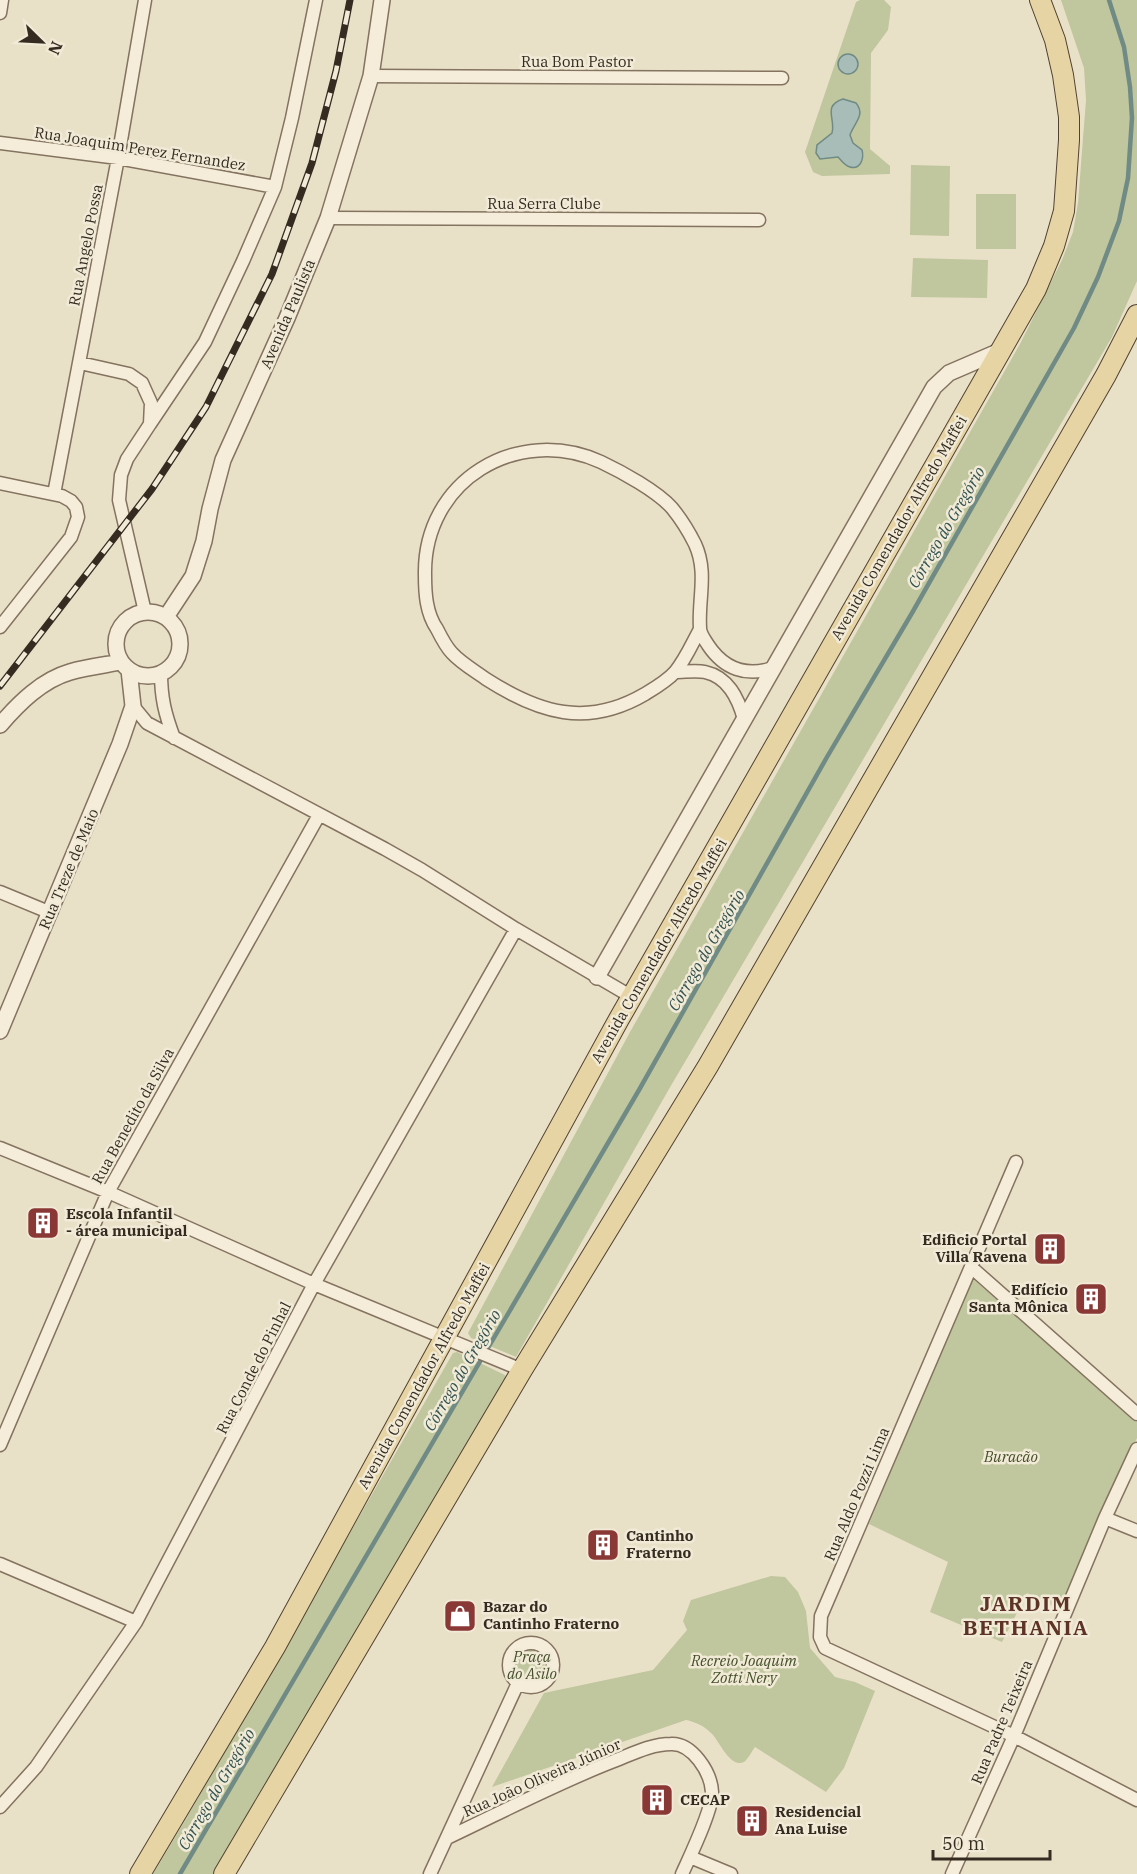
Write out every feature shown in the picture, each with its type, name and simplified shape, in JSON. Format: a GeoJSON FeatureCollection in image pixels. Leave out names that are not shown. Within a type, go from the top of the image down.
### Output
{"type":"FeatureCollection","features":[{"type":"Feature","properties":{"kind":"main road","name":"Avenida Comendador Alfredo Maffei"},"geometry":{"type":"LineString","coordinates":[[140,1874],[275,1647],[452,1340],[632,997],[1036,289],[1054,246],[1064,212],[1069,117],[1055,40],[1040,0]]}},
{"type":"Feature","properties":{"kind":"main road"},"geometry":{"type":"LineString","coordinates":[[224,1874],[522,1370],[708,1066],[1106,375],[1137,315]]}},
{"type":"Feature","properties":{"kind":"street"},"geometry":{"type":"LineString","coordinates":[[0,13],[2,0]]}},
{"type":"Feature","properties":{"kind":"street","name":"Rua Angelo Possa"},"geometry":{"type":"LineString","coordinates":[[54,494],[118,158],[145,0]]}},
{"type":"Feature","properties":{"kind":"street"},"geometry":{"type":"LineString","coordinates":[[145,612],[119,500],[121,475],[127,459],[205,342],[275,187],[292,118],[316,0]]}},
{"type":"Feature","properties":{"kind":"street","name":"Avenida Paulista"},"geometry":{"type":"LineString","coordinates":[[166,617],[193,576],[204,541],[223,460],[287,318],[328,218],[371,76],[382,0]]}},
{"type":"Feature","properties":{"kind":"street","name":"Rua Bom Pastor"},"geometry":{"type":"LineString","coordinates":[[371,76],[782,78]]}},
{"type":"Feature","properties":{"kind":"street","name":"Rua Joaquim Perez Fernandez"},"geometry":{"type":"LineString","coordinates":[[0,143],[118,158],[275,187]]}},
{"type":"Feature","properties":{"kind":"street","name":"Rua Serra Clube"},"geometry":{"type":"LineString","coordinates":[[328,218],[759,220]]}},
{"type":"Feature","properties":{"kind":"street"},"geometry":{"type":"LineString","coordinates":[[597,976],[934,387],[949,373],[1000,351]]}},
{"type":"Feature","properties":{"kind":"street"},"geometry":{"type":"LineString","coordinates":[[80,363],[129,374],[142,383],[151,403],[150,424]]}},
{"type":"Feature","properties":{"kind":"street"},"geometry":{"type":"LineString","coordinates":[[555,451],[578,454],[601,462],[648,489],[671,507],[686,527],[696,547],[703,572],[699,631],[675,672],[658,687],[634,701],[610,710],[570,714],[538,707],[505,691],[452,653],[431,621],[425,593],[424,563],[430,533],[441,508],[457,487],[476,470],[503,457],[527,452],[555,451]]}},
{"type":"Feature","properties":{"kind":"street"},"geometry":{"type":"LineString","coordinates":[[0,483],[54,494],[71,501],[76,507],[78,517],[71,537],[0,627]]}},
{"type":"Feature","properties":{"kind":"street"},"geometry":{"type":"LineString","coordinates":[[145,612],[166,617],[174,625],[179,635],[177,657],[161,673],[150,676],[139,675],[125,666],[117,652],[116,641],[119,630],[125,621],[134,615],[145,612]]}},
{"type":"Feature","properties":{"kind":"street"},"geometry":{"type":"LineString","coordinates":[[699,631],[715,655],[729,666],[758,673],[773,668]]}},
{"type":"Feature","properties":{"kind":"street"},"geometry":{"type":"LineString","coordinates":[[0,725],[11,712],[46,682],[70,672],[125,666]]}},
{"type":"Feature","properties":{"kind":"street","name":"Rua Treze de Maio"},"geometry":{"type":"LineString","coordinates":[[0,1031],[120,744],[133,706],[125,666]]}},
{"type":"Feature","properties":{"kind":"street"},"geometry":{"type":"LineString","coordinates":[[675,672],[705,672],[722,680],[732,689],[740,703],[744,718]]}},
{"type":"Feature","properties":{"kind":"street"},"geometry":{"type":"LineString","coordinates":[[161,673],[161,693],[174,738]]}},
{"type":"Feature","properties":{"kind":"street"},"geometry":{"type":"LineString","coordinates":[[133,706],[147,723],[422,870],[516,929],[632,997]]}},
{"type":"Feature","properties":{"kind":"street","name":"Rua Benedito da Silva"},"geometry":{"type":"LineString","coordinates":[[0,1445],[108,1192],[319,815]]}},
{"type":"Feature","properties":{"kind":"street"},"geometry":{"type":"LineString","coordinates":[[0,892],[51,913]]}},
{"type":"Feature","properties":{"kind":"street","name":"Rua Conde do Pinhal"},"geometry":{"type":"LineString","coordinates":[[0,1807],[36,1767],[136,1622],[314,1284],[516,929]]}},
{"type":"Feature","properties":{"kind":"street"},"geometry":{"type":"LineString","coordinates":[[0,1148],[108,1192],[314,1284],[522,1370]]}},
{"type":"Feature","properties":{"kind":"street","name":"Rua Aldo Pozzi Lima"},"geometry":{"type":"LineString","coordinates":[[1016,1162],[822,1616],[820,1637],[825,1648],[1014,1736],[1137,1800]]}},
{"type":"Feature","properties":{"kind":"street"},"geometry":{"type":"LineString","coordinates":[[970,1267],[1137,1414]]}},
{"type":"Feature","properties":{"kind":"street","name":"Rua Padre Teixeira"},"geometry":{"type":"LineString","coordinates":[[952,1874],[1014,1736],[1105,1518],[1137,1449]]}},
{"type":"Feature","properties":{"kind":"street"},"geometry":{"type":"LineString","coordinates":[[1105,1518],[1137,1531]]}},
{"type":"Feature","properties":{"kind":"street"},"geometry":{"type":"LineString","coordinates":[[0,1564],[136,1622]]}},
{"type":"Feature","properties":{"kind":"street"},"geometry":{"type":"LineString","coordinates":[[430,1874],[518,1683]]}},
{"type":"Feature","properties":{"kind":"street","name":"Rua João Oliveira Júnior"},"geometry":{"type":"LineString","coordinates":[[447,1838],[595,1768],[645,1749],[672,1744],[683,1746],[694,1754],[703,1766],[712,1793],[708,1811],[690,1857]]}},
{"type":"Feature","properties":{"kind":"street"},"geometry":{"type":"LineString","coordinates":[[682,1874],[690,1857],[731,1874]]}},
{"type":"Feature","properties":{"kind":"green space"},"geometry":{"type":"Polygon","coordinates":[[[884,0],[891,7],[888,30],[871,53],[870,149],[890,166],[890,174],[822,176],[813,172],[805,152],[856,2],[884,0]]]}},
{"type":"Feature","properties":{"kind":"green space"},"geometry":{"type":"Polygon","coordinates":[[[1061,0],[1137,0],[1137,281],[1112,337],[669,1089],[516,1357],[471,1338],[468,1333],[630,1032],[1020,344],[1062,260],[1073,232],[1078,203],[1086,100],[1084,68],[1061,0]]]}},
{"type":"Feature","properties":{"kind":"green space"},"geometry":{"type":"Polygon","coordinates":[[[911,165],[950,166],[949,236],[910,235],[911,165]]]}},
{"type":"Feature","properties":{"kind":"green space"},"geometry":{"type":"Polygon","coordinates":[[[976,194],[1016,194],[1016,249],[976,249],[976,194]]]}},
{"type":"Feature","properties":{"kind":"green space"},"geometry":{"type":"Polygon","coordinates":[[[913,258],[988,260],[987,298],[911,297],[913,258]]]}},
{"type":"Feature","properties":{"kind":"green space","name":"Buracão"},"geometry":{"type":"Polygon","coordinates":[[[972,1278],[1137,1422],[1137,1438],[1059,1609],[1027,1593],[1002,1642],[930,1612],[948,1562],[869,1524],[972,1278]]]}},
{"type":"Feature","properties":{"kind":"green space"},"geometry":{"type":"Polygon","coordinates":[[[457,1352],[505,1375],[507,1379],[215,1874],[153,1874],[453,1353],[457,1352]]]}},
{"type":"Feature","properties":{"kind":"green space","name":"Recreio Joaquim Zotti Nery"},"geometry":{"type":"Polygon","coordinates":[[[771,1576],[785,1577],[798,1592],[806,1611],[810,1648],[835,1677],[855,1682],[875,1691],[844,1768],[826,1792],[755,1747],[744,1762],[734,1761],[708,1731],[686,1720],[492,1787],[544,1693],[653,1670],[687,1630],[683,1621],[691,1600],[771,1576]]]}},
{"type":"Feature","properties":{"kind":"green space","name":"Praça do Asilo"},"geometry":{"type":"Polygon","coordinates":[[[532,1646],[545,1652],[551,1665],[545,1678],[532,1684],[519,1678],[513,1665],[519,1652],[532,1646]]]}},
{"type":"Feature","properties":{"kind":"water"},"geometry":{"type":"Polygon","coordinates":[[[848,54],[855,57],[858,64],[855,71],[848,74],[841,71],[838,64],[841,57],[848,54]]]}},
{"type":"Feature","properties":{"kind":"water"},"geometry":{"type":"Polygon","coordinates":[[[843,99],[856,103],[860,111],[850,135],[853,143],[862,150],[861,163],[857,167],[846,165],[838,157],[820,159],[816,153],[817,145],[832,133],[831,109],[833,105],[843,99]]]}},
{"type":"Feature","properties":{"kind":"waterway","name":"Córrego do Gregório"},"geometry":{"type":"LineString","coordinates":[[180,1874],[639,1090],[827,757],[912,613],[1074,328],[1098,277],[1119,221],[1128,178],[1132,118],[1130,87],[1124,47],[1109,0]]}},
{"type":"Feature","properties":{"kind":"railway"},"geometry":{"type":"LineString","coordinates":[[0,686],[152,489],[206,407],[272,274],[312,163],[336,71],[350,0]]}},
{"type":"Feature","properties":{"kind":"place","name":"Escola Infantil - área municipal"},"geometry":{"type":"Point","coordinates":[43,1223]}},
{"type":"Feature","properties":{"kind":"place","name":"Edificio Portal Villa Ravena"},"geometry":{"type":"Point","coordinates":[1050,1249]}},
{"type":"Feature","properties":{"kind":"place","name":"Edifício Santa Mônica"},"geometry":{"type":"Point","coordinates":[1091,1299]}},
{"type":"Feature","properties":{"kind":"place","name":"Cantinho Fraterno"},"geometry":{"type":"Point","coordinates":[603,1545]}},
{"type":"Feature","properties":{"kind":"place","name":"Bazar do Cantinho Fraterno"},"geometry":{"type":"Point","coordinates":[460,1616]}},
{"type":"Feature","properties":{"kind":"place","name":"CECAP"},"geometry":{"type":"Point","coordinates":[657,1800]}},
{"type":"Feature","properties":{"kind":"place","name":"Residencial Ana Luise"},"geometry":{"type":"Point","coordinates":[752,1821]}},
{"type":"Feature","properties":{"kind":"district","name":"JARDIM BETHANIA"},"geometry":{"type":"Point","coordinates":[1026,1616]}}]}
